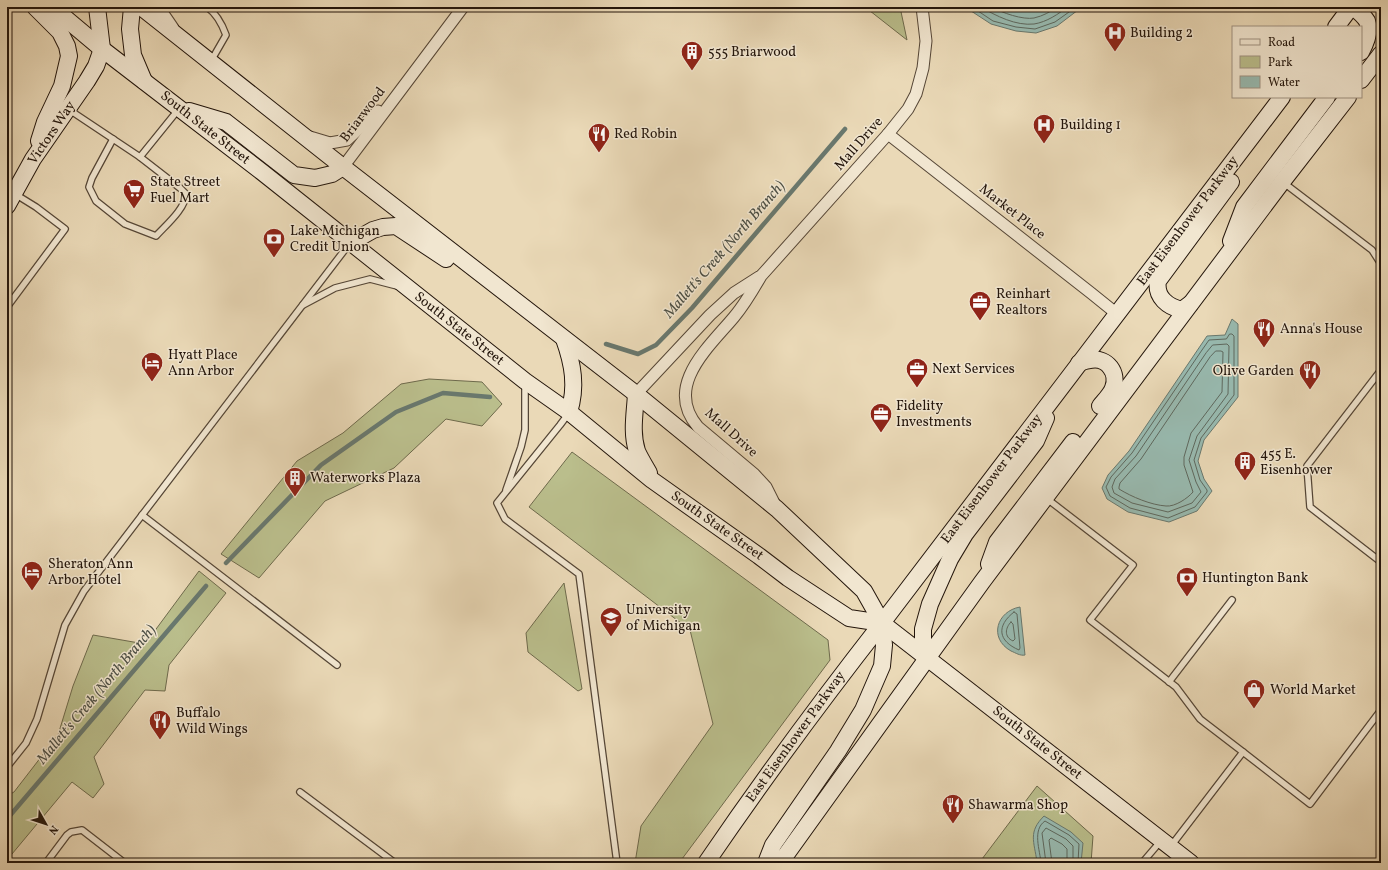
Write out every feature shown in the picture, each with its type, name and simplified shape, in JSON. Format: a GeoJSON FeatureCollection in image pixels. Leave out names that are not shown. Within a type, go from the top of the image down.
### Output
{"type":"FeatureCollection","features":[{"type":"Feature","properties":{"kind":"main road"},"geometry":{"type":"LineString","coordinates":[[33,159],[45,122],[62,86],[69,56],[67,46],[60,32],[35,7]]}},
{"type":"Feature","properties":{"kind":"main road","name":"South State Street"},"geometry":{"type":"LineString","coordinates":[[52,7],[102,49],[262,172],[525,381],[569,412],[652,480],[788,578],[848,618],[882,623]]}},
{"type":"Feature","properties":{"kind":"main road"},"geometry":{"type":"LineString","coordinates":[[97,7],[102,49]]}},
{"type":"Feature","properties":{"kind":"main road"},"geometry":{"type":"LineString","coordinates":[[132,7],[130,30],[133,55],[144,81]]}},
{"type":"Feature","properties":{"kind":"main road","name":"South State Street"},"geometry":{"type":"LineString","coordinates":[[141,7],[343,167],[636,394],[777,509],[864,591],[882,623],[1191,863]]}},
{"type":"Feature","properties":{"kind":"main road"},"geometry":{"type":"LineString","coordinates":[[1337,26],[1352,7],[1367,21],[1367,40],[1362,50]]}},
{"type":"Feature","properties":{"kind":"main road","name":"Victors Way"},"geometry":{"type":"LineString","coordinates":[[11,200],[33,159],[87,81],[96,66],[102,49]]}},
{"type":"Feature","properties":{"kind":"main road"},"geometry":{"type":"LineString","coordinates":[[1362,79],[1381,54]]}},
{"type":"Feature","properties":{"kind":"main road"},"geometry":{"type":"LineString","coordinates":[[87,81],[104,70],[123,65]]}},
{"type":"Feature","properties":{"kind":"main road","name":"East Eisenhower Parkway"},"geometry":{"type":"LineString","coordinates":[[706,863],[750,799],[839,677],[882,623],[1057,393],[1078,363],[1281,98]]}},
{"type":"Feature","properties":{"kind":"main road"},"geometry":{"type":"LineString","coordinates":[[1224,259],[1244,208],[1326,98]]}},
{"type":"Feature","properties":{"kind":"main road"},"geometry":{"type":"LineString","coordinates":[[780,863],[982,582],[1282,182],[1347,98]]}},
{"type":"Feature","properties":{"kind":"main road"},"geometry":{"type":"LineString","coordinates":[[180,108],[226,122],[294,175],[315,178],[332,174],[343,167]]}},
{"type":"Feature","properties":{"kind":"main road"},"geometry":{"type":"LineString","coordinates":[[1190,304],[1182,310],[1167,304],[1158,292],[1158,281],[1254,150],[1270,113]]}},
{"type":"Feature","properties":{"kind":"main road"},"geometry":{"type":"LineString","coordinates":[[350,243],[373,230],[383,227],[396,226],[438,253],[463,272],[511,298]]}},
{"type":"Feature","properties":{"kind":"main road"},"geometry":{"type":"LineString","coordinates":[[564,339],[574,375],[572,402],[569,412]]}},
{"type":"Feature","properties":{"kind":"main road"},"geometry":{"type":"LineString","coordinates":[[982,582],[997,542],[1113,390],[1116,378],[1113,370],[1103,361],[1092,359],[1078,363]]}},
{"type":"Feature","properties":{"kind":"main road"},"geometry":{"type":"LineString","coordinates":[[927,658],[922,629],[930,604],[943,573],[965,534],[1036,441],[1057,393]]}},
{"type":"Feature","properties":{"kind":"main road"},"geometry":{"type":"LineString","coordinates":[[636,394],[633,427],[637,450],[652,480]]}},
{"type":"Feature","properties":{"kind":"main road"},"geometry":{"type":"LineString","coordinates":[[766,863],[773,845],[838,751],[863,710],[882,666],[884,645],[882,623]]}},
{"type":"Feature","properties":{"kind":"main road"},"geometry":{"type":"LineString","coordinates":[[715,863],[807,736],[839,677]]}},
{"type":"Feature","properties":{"kind":"street"},"geometry":{"type":"LineString","coordinates":[[162,7],[162,12],[181,38]]}},
{"type":"Feature","properties":{"kind":"street"},"geometry":{"type":"LineString","coordinates":[[399,92],[463,7]]}},
{"type":"Feature","properties":{"kind":"street","name":"Mall Drive"},"geometry":{"type":"LineString","coordinates":[[777,509],[766,487],[754,474],[698,427],[693,421],[689,414],[685,393],[687,382],[695,362],[735,315],[761,276],[888,134],[908,109],[916,94],[923,68],[926,41],[922,7]]}},
{"type":"Feature","properties":{"kind":"street","name":"Briarwood"},"geometry":{"type":"LineString","coordinates":[[305,136],[330,144],[347,140],[399,92]]}},
{"type":"Feature","properties":{"kind":"street","name":"Briarwood"},"geometry":{"type":"LineString","coordinates":[[343,167],[399,92]]}},
{"type":"Feature","properties":{"kind":"street","name":"Market Place"},"geometry":{"type":"LineString","coordinates":[[888,134],[1091,292],[1116,314]]}},
{"type":"Feature","properties":{"kind":"street","name":"Mall Drive"},"geometry":{"type":"LineString","coordinates":[[636,394],[710,315],[734,294],[761,276]]}},
{"type":"Feature","properties":{"kind":"lane"},"geometry":{"type":"LineString","coordinates":[[207,7],[215,9],[223,24],[226,36],[211,62]]}},
{"type":"Feature","properties":{"kind":"lane"},"geometry":{"type":"LineString","coordinates":[[140,157],[180,108]]}},
{"type":"Feature","properties":{"kind":"lane"},"geometry":{"type":"LineString","coordinates":[[68,109],[140,157],[186,194],[186,200],[156,236],[125,224],[96,200],[89,187],[92,178],[113,140]]}},
{"type":"Feature","properties":{"kind":"lane"},"geometry":{"type":"LineString","coordinates":[[1282,182],[1372,250],[1381,264]]}},
{"type":"Feature","properties":{"kind":"lane"},"geometry":{"type":"LineString","coordinates":[[7,307],[65,229],[36,207],[11,200]]}},
{"type":"Feature","properties":{"kind":"lane"},"geometry":{"type":"LineString","coordinates":[[7,767],[26,743],[37,719],[65,625],[84,591],[350,243]]}},
{"type":"Feature","properties":{"kind":"lane"},"geometry":{"type":"LineString","coordinates":[[301,306],[335,288],[370,280],[410,289]]}},
{"type":"Feature","properties":{"kind":"lane"},"geometry":{"type":"LineString","coordinates":[[1381,370],[1308,466],[1310,507],[1381,562]]}},
{"type":"Feature","properties":{"kind":"lane"},"geometry":{"type":"LineString","coordinates":[[504,494],[526,430],[525,381]]}},
{"type":"Feature","properties":{"kind":"lane"},"geometry":{"type":"LineString","coordinates":[[569,412],[497,504],[505,519],[580,574],[617,863]]}},
{"type":"Feature","properties":{"kind":"lane"},"geometry":{"type":"LineString","coordinates":[[1046,498],[1133,565],[1090,620],[1176,687],[1200,718],[1310,804],[1381,710]]}},
{"type":"Feature","properties":{"kind":"lane"},"geometry":{"type":"LineString","coordinates":[[142,515],[337,665]]}},
{"type":"Feature","properties":{"kind":"lane"},"geometry":{"type":"LineString","coordinates":[[1169,682],[1232,600]]}},
{"type":"Feature","properties":{"kind":"lane"},"geometry":{"type":"LineString","coordinates":[[1142,863],[1166,843],[1243,752]]}},
{"type":"Feature","properties":{"kind":"lane"},"geometry":{"type":"LineString","coordinates":[[300,792],[396,863]]}},
{"type":"Feature","properties":{"kind":"lane"},"geometry":{"type":"LineString","coordinates":[[46,863],[67,835],[71,832],[82,830],[122,861]]}},
{"type":"Feature","properties":{"kind":"green space"},"geometry":{"type":"Polygon","coordinates":[[[865,7],[900,7],[907,40],[865,7]]]}},
{"type":"Feature","properties":{"kind":"green space"},"geometry":{"type":"Polygon","coordinates":[[[429,379],[482,382],[502,404],[482,426],[446,419],[394,468],[325,501],[259,578],[221,554],[297,461],[343,433],[401,384],[429,379]]]}},
{"type":"Feature","properties":{"kind":"green space"},"geometry":{"type":"Polygon","coordinates":[[[572,452],[828,640],[830,660],[679,863],[635,863],[641,826],[713,724],[690,630],[529,507],[572,452]]]}},
{"type":"Feature","properties":{"kind":"green space"},"geometry":{"type":"Polygon","coordinates":[[[199,571],[226,593],[169,665],[165,691],[145,690],[94,757],[104,784],[93,798],[72,782],[7,860],[7,796],[14,792],[58,735],[73,686],[93,635],[145,644],[199,571]]]}},
{"type":"Feature","properties":{"kind":"green space"},"geometry":{"type":"Polygon","coordinates":[[[564,583],[582,689],[578,691],[528,652],[526,633],[564,583]]]}},
{"type":"Feature","properties":{"kind":"green space"},"geometry":{"type":"Polygon","coordinates":[[[1037,786],[1093,836],[1091,863],[979,863],[1037,786]]]}},
{"type":"Feature","properties":{"kind":"water"},"geometry":{"type":"Polygon","coordinates":[[[966,7],[1082,7],[1057,26],[1036,33],[1016,31],[991,24],[966,7]]]}},
{"type":"Feature","properties":{"kind":"water"},"geometry":{"type":"Polygon","coordinates":[[[1232,319],[1238,324],[1238,397],[1204,440],[1198,461],[1204,479],[1212,491],[1197,511],[1169,522],[1128,512],[1107,499],[1102,488],[1108,475],[1129,451],[1207,336],[1225,335],[1232,319]]]}},
{"type":"Feature","properties":{"kind":"water"},"geometry":{"type":"Polygon","coordinates":[[[1020,607],[1025,655],[1011,651],[1004,646],[999,639],[998,632],[998,626],[1001,619],[1012,610],[1020,607]]]}},
{"type":"Feature","properties":{"kind":"water"},"geometry":{"type":"Polygon","coordinates":[[[1044,816],[1071,832],[1083,843],[1081,863],[1037,862],[1033,837],[1036,827],[1044,816]]]}},
{"type":"Feature","properties":{"kind":"waterway","name":"Mallett's Creek (North Branch)"},"geometry":{"type":"LineString","coordinates":[[606,344],[638,354],[656,345],[692,308],[845,129]]}},
{"type":"Feature","properties":{"kind":"waterway","name":"Mallett's Creek (North Branch)"},"geometry":{"type":"LineString","coordinates":[[226,563],[321,465],[396,412],[443,393],[490,397]]}},
{"type":"Feature","properties":{"kind":"waterway","name":"Mallett's Creek (North Branch)"},"geometry":{"type":"LineString","coordinates":[[7,819],[206,586]]}},
{"type":"Feature","properties":{"kind":"place","name":"Building 2"},"geometry":{"type":"Point","coordinates":[1115,52]}},
{"type":"Feature","properties":{"kind":"place","name":"555 Briarwood"},"geometry":{"type":"Point","coordinates":[692,72]}},
{"type":"Feature","properties":{"kind":"place","name":"Building 1"},"geometry":{"type":"Point","coordinates":[1044,144]}},
{"type":"Feature","properties":{"kind":"place","name":"Red Robin"},"geometry":{"type":"Point","coordinates":[599,154]}},
{"type":"Feature","properties":{"kind":"place","name":"State Street Fuel Mart"},"geometry":{"type":"Point","coordinates":[134,210]}},
{"type":"Feature","properties":{"kind":"place","name":"Lake Michigan Credit Union"},"geometry":{"type":"Point","coordinates":[274,258]}},
{"type":"Feature","properties":{"kind":"place","name":"Reinhart Realtors"},"geometry":{"type":"Point","coordinates":[980,322]}},
{"type":"Feature","properties":{"kind":"place","name":"Anna's House"},"geometry":{"type":"Point","coordinates":[1264,348]}},
{"type":"Feature","properties":{"kind":"place","name":"Hyatt Place Ann Arbor"},"geometry":{"type":"Point","coordinates":[152,382]}},
{"type":"Feature","properties":{"kind":"place","name":"Next Services"},"geometry":{"type":"Point","coordinates":[917,388]}},
{"type":"Feature","properties":{"kind":"place","name":"Olive Garden"},"geometry":{"type":"Point","coordinates":[1310,390]}},
{"type":"Feature","properties":{"kind":"place","name":"Fidelity Investments"},"geometry":{"type":"Point","coordinates":[881,434]}},
{"type":"Feature","properties":{"kind":"place","name":"455 E. Eisenhower"},"geometry":{"type":"Point","coordinates":[1245,482]}},
{"type":"Feature","properties":{"kind":"place","name":"Waterworks Plaza"},"geometry":{"type":"Point","coordinates":[295,498]}},
{"type":"Feature","properties":{"kind":"place","name":"Sheraton Ann Arbor Hotel"},"geometry":{"type":"Point","coordinates":[32,592]}},
{"type":"Feature","properties":{"kind":"place","name":"Huntington Bank"},"geometry":{"type":"Point","coordinates":[1187,598]}},
{"type":"Feature","properties":{"kind":"place","name":"University of Michigan"},"geometry":{"type":"Point","coordinates":[611,638]}},
{"type":"Feature","properties":{"kind":"place","name":"World Market"},"geometry":{"type":"Point","coordinates":[1254,710]}},
{"type":"Feature","properties":{"kind":"place","name":"Buffalo Wild Wings"},"geometry":{"type":"Point","coordinates":[160,740]}},
{"type":"Feature","properties":{"kind":"place","name":"Shawarma Shop"},"geometry":{"type":"Point","coordinates":[953,824]}}]}
